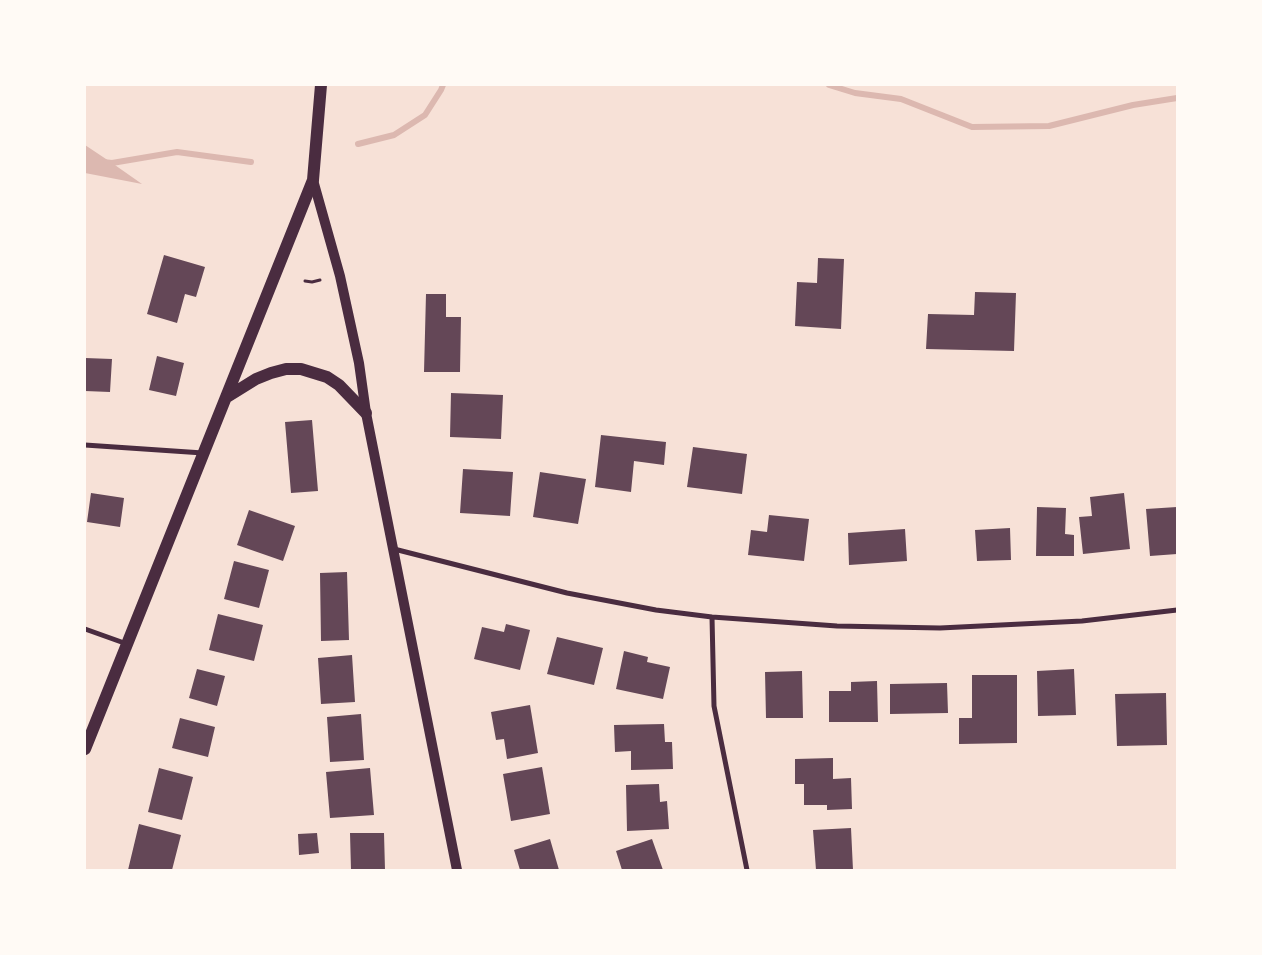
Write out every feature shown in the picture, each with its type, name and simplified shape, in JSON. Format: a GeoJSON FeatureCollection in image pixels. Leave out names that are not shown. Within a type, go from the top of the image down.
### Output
{"type":"FeatureCollection","features":[{"type":"Feature","properties":{"kind":"main road"},"geometry":{"type":"LineString","coordinates":[[85,749],[313,180],[321,85]]}},
{"type":"Feature","properties":{"kind":"main road"},"geometry":{"type":"LineString","coordinates":[[313,180],[340,276],[359,363],[366,413],[457,870]]}},
{"type":"Feature","properties":{"kind":"main road"},"geometry":{"type":"LineString","coordinates":[[227,398],[271,373],[286,369],[301,369],[328,377],[339,385],[366,413]]}},
{"type":"Feature","properties":{"kind":"street"},"geometry":{"type":"LineString","coordinates":[[85,445],[204,453]]}},
{"type":"Feature","properties":{"kind":"street"},"geometry":{"type":"LineString","coordinates":[[393,549],[567,593],[656,610],[712,617],[837,626],[940,628],[1082,621],[1177,610]]}},
{"type":"Feature","properties":{"kind":"street"},"geometry":{"type":"LineString","coordinates":[[712,617],[714,706],[747,870]]}},
{"type":"Feature","properties":{"kind":"street"},"geometry":{"type":"LineString","coordinates":[[85,629],[127,644]]}},
{"type":"Feature","properties":{"kind":"path"},"geometry":{"type":"LineString","coordinates":[[306,281],[320,280]]}},
{"type":"Feature","properties":{"kind":"shaded area"},"geometry":{"type":"Polygon","coordinates":[[[85,145],[112,163],[142,184],[85,173],[85,145]]]}},
{"type":"Feature","properties":{"kind":"building"},"geometry":{"type":"Polygon","coordinates":[[[164,255],[205,267],[196,297],[185,294],[177,323],[147,314],[164,255]]]}},
{"type":"Feature","properties":{"kind":"building"},"geometry":{"type":"Polygon","coordinates":[[[818,258],[844,259],[841,329],[795,326],[797,282],[817,283],[818,258]]]}},
{"type":"Feature","properties":{"kind":"building"},"geometry":{"type":"Polygon","coordinates":[[[975,292],[1016,293],[1014,351],[926,349],[928,314],[974,315],[975,292]]]}},
{"type":"Feature","properties":{"kind":"building"},"geometry":{"type":"Polygon","coordinates":[[[426,294],[446,294],[446,317],[461,317],[460,372],[424,372],[426,294]]]}},
{"type":"Feature","properties":{"kind":"building"},"geometry":{"type":"Polygon","coordinates":[[[157,356],[184,363],[176,396],[149,390],[157,356]]]}},
{"type":"Feature","properties":{"kind":"building"},"geometry":{"type":"Polygon","coordinates":[[[85,358],[112,359],[110,392],[85,391],[85,358]]]}},
{"type":"Feature","properties":{"kind":"building"},"geometry":{"type":"Polygon","coordinates":[[[451,393],[503,395],[501,439],[450,437],[451,393]]]}},
{"type":"Feature","properties":{"kind":"building"},"geometry":{"type":"Polygon","coordinates":[[[312,420],[318,491],[291,493],[285,422],[312,420]]]}},
{"type":"Feature","properties":{"kind":"building"},"geometry":{"type":"Polygon","coordinates":[[[601,435],[666,442],[664,465],[634,461],[631,492],[595,487],[601,435]]]}},
{"type":"Feature","properties":{"kind":"building"},"geometry":{"type":"Polygon","coordinates":[[[693,447],[747,454],[742,494],[687,487],[693,447]]]}},
{"type":"Feature","properties":{"kind":"building"},"geometry":{"type":"Polygon","coordinates":[[[463,469],[513,472],[510,516],[460,513],[463,469]]]}},
{"type":"Feature","properties":{"kind":"building"},"geometry":{"type":"Polygon","coordinates":[[[540,472],[586,479],[578,524],[533,517],[540,472]]]}},
{"type":"Feature","properties":{"kind":"building"},"geometry":{"type":"Polygon","coordinates":[[[91,493],[124,498],[120,527],[87,522],[91,493]]]}},
{"type":"Feature","properties":{"kind":"building"},"geometry":{"type":"Polygon","coordinates":[[[1124,493],[1130,549],[1083,554],[1079,517],[1092,516],[1090,497],[1124,493]]]}},
{"type":"Feature","properties":{"kind":"building"},"geometry":{"type":"Polygon","coordinates":[[[1037,507],[1066,508],[1065,534],[1074,535],[1074,556],[1036,556],[1037,507]]]}},
{"type":"Feature","properties":{"kind":"building"},"geometry":{"type":"Polygon","coordinates":[[[1177,507],[1177,554],[1150,556],[1146,509],[1177,507]]]}},
{"type":"Feature","properties":{"kind":"building"},"geometry":{"type":"Polygon","coordinates":[[[249,510],[295,526],[283,561],[237,545],[249,510]]]}},
{"type":"Feature","properties":{"kind":"building"},"geometry":{"type":"Polygon","coordinates":[[[769,515],[809,519],[804,561],[748,555],[751,530],[767,532],[769,515]]]}},
{"type":"Feature","properties":{"kind":"building"},"geometry":{"type":"Polygon","coordinates":[[[1010,528],[1011,560],[977,561],[975,530],[1010,528]]]}},
{"type":"Feature","properties":{"kind":"building"},"geometry":{"type":"Polygon","coordinates":[[[905,529],[907,561],[849,565],[848,533],[905,529]]]}},
{"type":"Feature","properties":{"kind":"building"},"geometry":{"type":"Polygon","coordinates":[[[234,561],[269,570],[259,608],[224,599],[234,561]]]}},
{"type":"Feature","properties":{"kind":"building"},"geometry":{"type":"Polygon","coordinates":[[[347,572],[349,640],[321,641],[320,573],[347,572]]]}},
{"type":"Feature","properties":{"kind":"building"},"geometry":{"type":"Polygon","coordinates":[[[218,614],[263,625],[254,661],[209,650],[218,614]]]}},
{"type":"Feature","properties":{"kind":"building"},"geometry":{"type":"Polygon","coordinates":[[[506,624],[530,630],[520,670],[474,659],[482,627],[504,632],[506,624]]]}},
{"type":"Feature","properties":{"kind":"building"},"geometry":{"type":"Polygon","coordinates":[[[557,637],[603,648],[594,685],[547,674],[557,637]]]}},
{"type":"Feature","properties":{"kind":"building"},"geometry":{"type":"Polygon","coordinates":[[[624,651],[648,657],[647,662],[670,667],[663,699],[616,689],[624,651]]]}},
{"type":"Feature","properties":{"kind":"building"},"geometry":{"type":"Polygon","coordinates":[[[352,655],[355,702],[321,704],[318,658],[352,655]]]}},
{"type":"Feature","properties":{"kind":"building"},"geometry":{"type":"Polygon","coordinates":[[[197,669],[225,676],[217,706],[189,698],[197,669]]]}},
{"type":"Feature","properties":{"kind":"building"},"geometry":{"type":"Polygon","coordinates":[[[1074,669],[1076,715],[1038,716],[1037,671],[1074,669]]]}},
{"type":"Feature","properties":{"kind":"building"},"geometry":{"type":"Polygon","coordinates":[[[802,671],[803,718],[766,718],[765,672],[802,671]]]}},
{"type":"Feature","properties":{"kind":"building"},"geometry":{"type":"Polygon","coordinates":[[[972,675],[1017,675],[1017,743],[959,744],[959,718],[972,718],[972,675]]]}},
{"type":"Feature","properties":{"kind":"building"},"geometry":{"type":"Polygon","coordinates":[[[877,681],[878,722],[829,722],[829,691],[851,691],[851,682],[877,681]]]}},
{"type":"Feature","properties":{"kind":"building"},"geometry":{"type":"Polygon","coordinates":[[[947,683],[948,713],[890,714],[890,684],[947,683]]]}},
{"type":"Feature","properties":{"kind":"building"},"geometry":{"type":"Polygon","coordinates":[[[1166,693],[1167,745],[1117,746],[1115,694],[1166,693]]]}},
{"type":"Feature","properties":{"kind":"building"},"geometry":{"type":"Polygon","coordinates":[[[530,705],[538,753],[507,759],[504,739],[496,740],[491,712],[530,705]]]}},
{"type":"Feature","properties":{"kind":"building"},"geometry":{"type":"Polygon","coordinates":[[[361,714],[364,760],[330,762],[327,717],[361,714]]]}},
{"type":"Feature","properties":{"kind":"building"},"geometry":{"type":"Polygon","coordinates":[[[180,718],[215,727],[208,757],[172,748],[180,718]]]}},
{"type":"Feature","properties":{"kind":"building"},"geometry":{"type":"Polygon","coordinates":[[[664,724],[665,742],[672,742],[673,769],[631,770],[631,751],[615,752],[614,725],[664,724]]]}},
{"type":"Feature","properties":{"kind":"building"},"geometry":{"type":"Polygon","coordinates":[[[833,758],[833,779],[851,778],[852,809],[827,810],[827,805],[804,805],[804,784],[795,784],[795,759],[833,758]]]}},
{"type":"Feature","properties":{"kind":"building"},"geometry":{"type":"Polygon","coordinates":[[[542,767],[550,814],[511,821],[503,774],[542,767]]]}},
{"type":"Feature","properties":{"kind":"building"},"geometry":{"type":"Polygon","coordinates":[[[159,768],[193,777],[182,820],[148,812],[159,768]]]}},
{"type":"Feature","properties":{"kind":"building"},"geometry":{"type":"Polygon","coordinates":[[[370,768],[374,815],[330,818],[326,772],[370,768]]]}},
{"type":"Feature","properties":{"kind":"building"},"geometry":{"type":"Polygon","coordinates":[[[659,784],[660,802],[667,801],[669,829],[627,831],[626,785],[659,784]]]}},
{"type":"Feature","properties":{"kind":"building"},"geometry":{"type":"Polygon","coordinates":[[[139,824],[181,835],[172,870],[128,870],[139,824]]]}},
{"type":"Feature","properties":{"kind":"building"},"geometry":{"type":"Polygon","coordinates":[[[851,828],[853,870],[816,870],[813,830],[851,828]]]}},
{"type":"Feature","properties":{"kind":"building"},"geometry":{"type":"Polygon","coordinates":[[[317,833],[319,853],[299,855],[298,834],[317,833]]]}},
{"type":"Feature","properties":{"kind":"building"},"geometry":{"type":"Polygon","coordinates":[[[350,833],[384,833],[385,870],[351,870],[350,833]]]}},
{"type":"Feature","properties":{"kind":"building"},"geometry":{"type":"Polygon","coordinates":[[[550,839],[559,870],[520,870],[514,850],[550,839]]]}},
{"type":"Feature","properties":{"kind":"building"},"geometry":{"type":"Polygon","coordinates":[[[652,839],[663,870],[622,870],[616,851],[652,839]]]}},
{"type":"Feature","properties":{"kind":"waterway"},"geometry":{"type":"LineString","coordinates":[[358,144],[394,135],[425,115],[443,85]]}},
{"type":"Feature","properties":{"kind":"waterway"},"geometry":{"type":"LineString","coordinates":[[829,85],[855,93],[901,99],[972,127],[1049,126],[1133,105],[1177,98]]}},
{"type":"Feature","properties":{"kind":"waterway"},"geometry":{"type":"LineString","coordinates":[[103,162],[112,163],[177,152],[251,162]]}}]}
